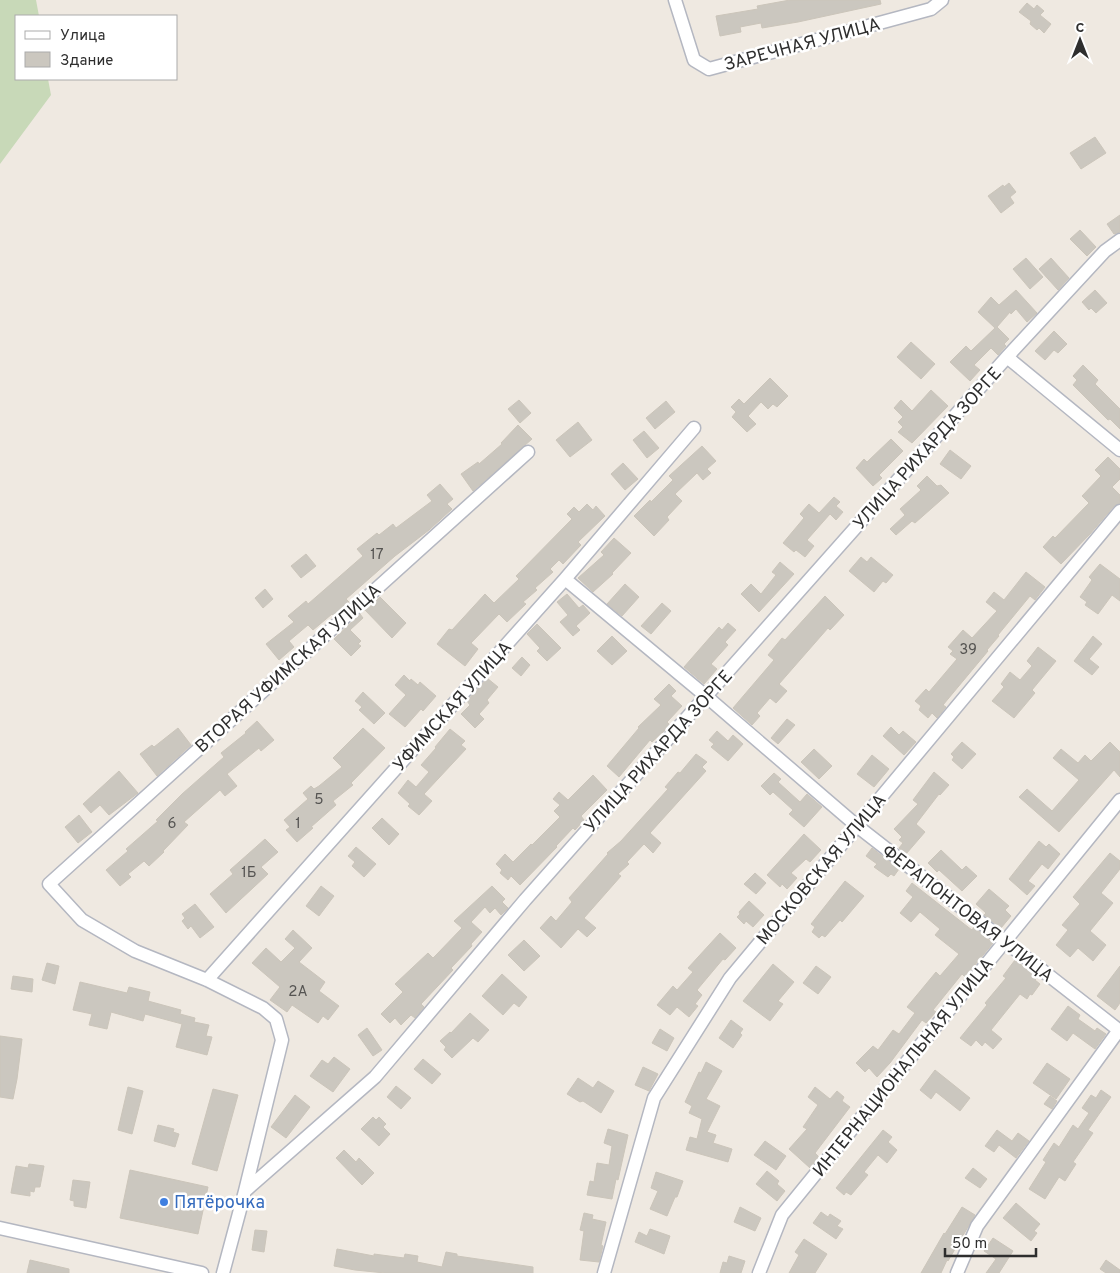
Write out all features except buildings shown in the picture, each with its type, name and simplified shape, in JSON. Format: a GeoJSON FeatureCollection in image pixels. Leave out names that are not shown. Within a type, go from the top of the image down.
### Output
{"type":"FeatureCollection","features":[{"type":"Feature","properties":{"kind":"street","name":"ЗАРЕЧНАЯ УЛИЦА"},"geometry":{"type":"LineString","coordinates":[[675,0],[694,60],[709,69],[931,9],[942,0]]}},
{"type":"Feature","properties":{"kind":"street","name":"УЛИЦА РИХАРДА ЗОРГЕ"},"geometry":{"type":"LineString","coordinates":[[245,1191],[375,1076],[525,900],[1007,357],[1106,251],[1120,240]]}},
{"type":"Feature","properties":{"kind":"street"},"geometry":{"type":"LineString","coordinates":[[1007,357],[1120,450]]}},
{"type":"Feature","properties":{"kind":"street","name":"УФИМСКАЯ УЛИЦА"},"geometry":{"type":"LineString","coordinates":[[208,980],[565,579],[694,428]]}},
{"type":"Feature","properties":{"kind":"street","name":"ВТОРАЯ УФИМСКАЯ УЛИЦА"},"geometry":{"type":"LineString","coordinates":[[208,980],[135,951],[82,920],[49,884],[528,452]]}},
{"type":"Feature","properties":{"kind":"street","name":"МОСКОВСКАЯ УЛИЦА"},"geometry":{"type":"LineString","coordinates":[[604,1273],[654,1098],[730,978],[1120,511]]}},
{"type":"Feature","properties":{"kind":"street","name":"ФЕРАПОНТОВАЯ УЛИЦА"},"geometry":{"type":"LineString","coordinates":[[565,579],[707,697],[857,826],[1119,1031]]}},
{"type":"Feature","properties":{"kind":"street","name":"ИНТЕРНАЦИОНАЛЬНАЯ УЛИЦА"},"geometry":{"type":"LineString","coordinates":[[759,1273],[782,1215],[1120,800]]}},
{"type":"Feature","properties":{"kind":"street"},"geometry":{"type":"LineString","coordinates":[[208,980],[263,1008],[276,1020],[282,1040],[223,1273]]}},
{"type":"Feature","properties":{"kind":"street"},"geometry":{"type":"LineString","coordinates":[[957,1273],[977,1226],[1119,1031]]}},
{"type":"Feature","properties":{"kind":"street"},"geometry":{"type":"LineString","coordinates":[[0,1228],[157,1269],[202,1273]]}},
{"type":"Feature","properties":{"kind":"green space"},"geometry":{"type":"Polygon","coordinates":[[[0,0],[36,0],[39,15],[15,15],[15,80],[48,80],[51,95],[0,164],[0,0]]]}},
{"type":"Feature","properties":{"kind":"place","name":"Пятёрочка"},"geometry":{"type":"Point","coordinates":[164,1202]}}]}
